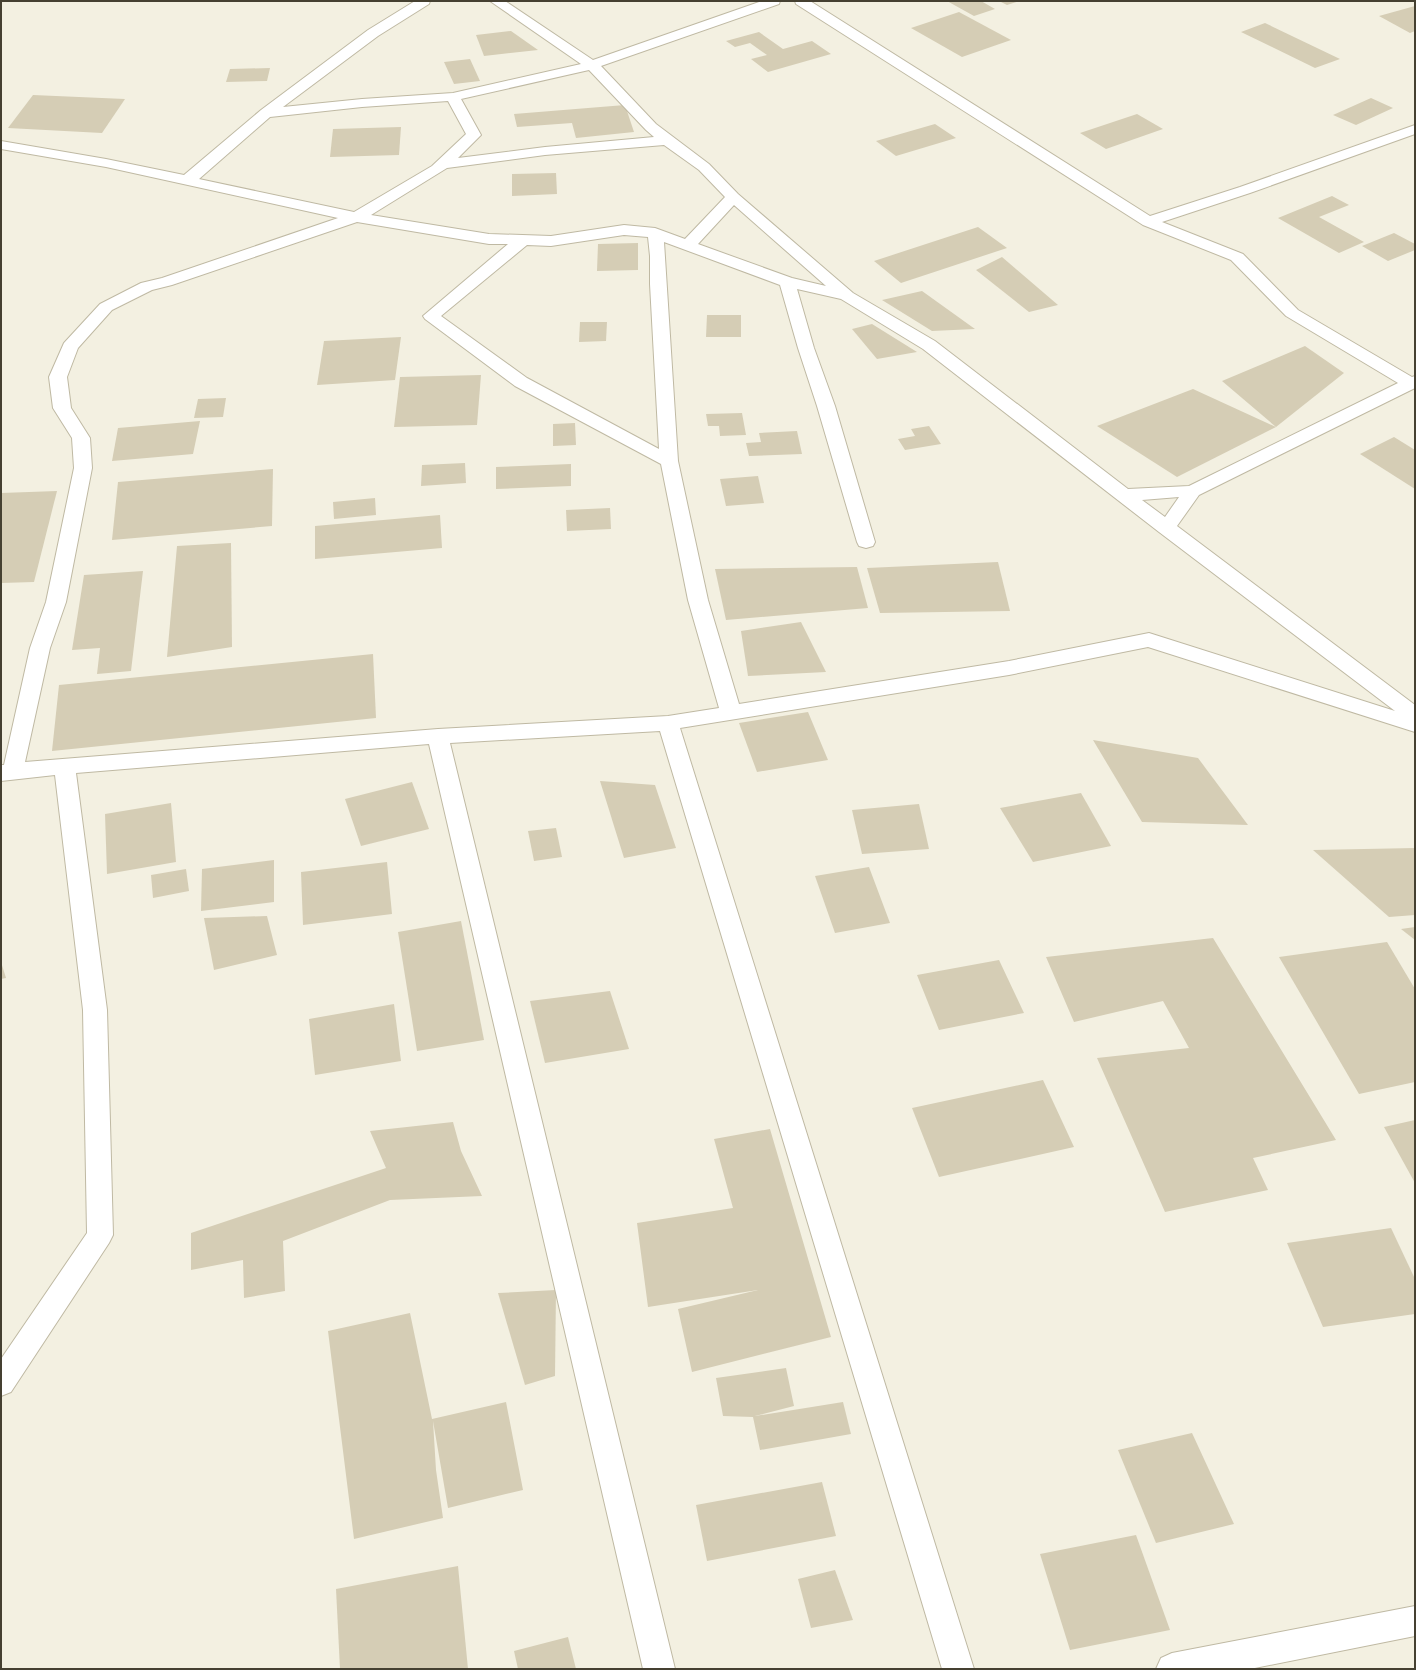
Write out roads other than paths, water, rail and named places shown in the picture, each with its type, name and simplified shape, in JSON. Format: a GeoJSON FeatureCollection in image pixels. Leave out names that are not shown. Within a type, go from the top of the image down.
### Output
{"type":"FeatureCollection","features":[{"type":"Feature","properties":{"kind":"street"},"geometry":{"type":"LineString","coordinates":[[187,181],[266,113],[373,33],[424,1]]}},
{"type":"Feature","properties":{"kind":"street"},"geometry":{"type":"LineString","coordinates":[[496,1],[592,66],[651,126],[667,140],[704,167],[733,198],[847,296],[929,345],[1166,528],[1415,716]]}},
{"type":"Feature","properties":{"kind":"street"},"geometry":{"type":"LineString","coordinates":[[266,113],[362,103],[453,97],[592,66],[774,1]]}},
{"type":"Feature","properties":{"kind":"street"},"geometry":{"type":"LineString","coordinates":[[802,1],[1148,222],[1237,257],[1292,313],[1413,382]]}},
{"type":"Feature","properties":{"kind":"street"},"geometry":{"type":"LineString","coordinates":[[453,97],[474,135],[437,169],[356,217],[313,230],[166,282],[147,286],[125,296],[106,307],[70,347],[58,377],[62,408],[81,438],[83,468],[56,602],[40,648],[7,772],[438,736],[668,723],[1009,668],[1149,640],[1415,725]]}},
{"type":"Feature","properties":{"kind":"street"},"geometry":{"type":"LineString","coordinates":[[1148,222],[1245,190],[1415,129]]}},
{"type":"Feature","properties":{"kind":"street"},"geometry":{"type":"LineString","coordinates":[[443,164],[545,151],[667,140]]}},
{"type":"Feature","properties":{"kind":"street"},"geometry":{"type":"LineString","coordinates":[[1,145],[106,163],[356,217],[489,239],[551,241],[624,230],[655,234],[787,282],[847,296]]}},
{"type":"Feature","properties":{"kind":"street"},"geometry":{"type":"LineString","coordinates":[[688,245],[733,198]]}},
{"type":"Feature","properties":{"kind":"street"},"geometry":{"type":"LineString","coordinates":[[655,234],[658,256],[658,284],[669,461],[698,600],[731,713]]}},
{"type":"Feature","properties":{"kind":"street"},"geometry":{"type":"LineString","coordinates":[[523,240],[431,316],[520,382],[669,461]]}},
{"type":"Feature","properties":{"kind":"street"},"geometry":{"type":"LineString","coordinates":[[787,282],[806,348],[826,406],[866,542]]}},
{"type":"Feature","properties":{"kind":"street"},"geometry":{"type":"LineString","coordinates":[[1124,495],[1193,492],[1413,382]]}},
{"type":"Feature","properties":{"kind":"street"},"geometry":{"type":"LineString","coordinates":[[1166,528],[1193,492]]}},
{"type":"Feature","properties":{"kind":"street"},"geometry":{"type":"LineString","coordinates":[[668,723],[958,1669]]}},
{"type":"Feature","properties":{"kind":"street"},"geometry":{"type":"LineString","coordinates":[[438,736],[659,1669]]}},
{"type":"Feature","properties":{"kind":"street"},"geometry":{"type":"LineString","coordinates":[[1,1383],[100,1235],[95,1010],[65,767]]}},
{"type":"Feature","properties":{"kind":"street"},"geometry":{"type":"LineString","coordinates":[[1172,1669],[1415,1621]]}}]}
